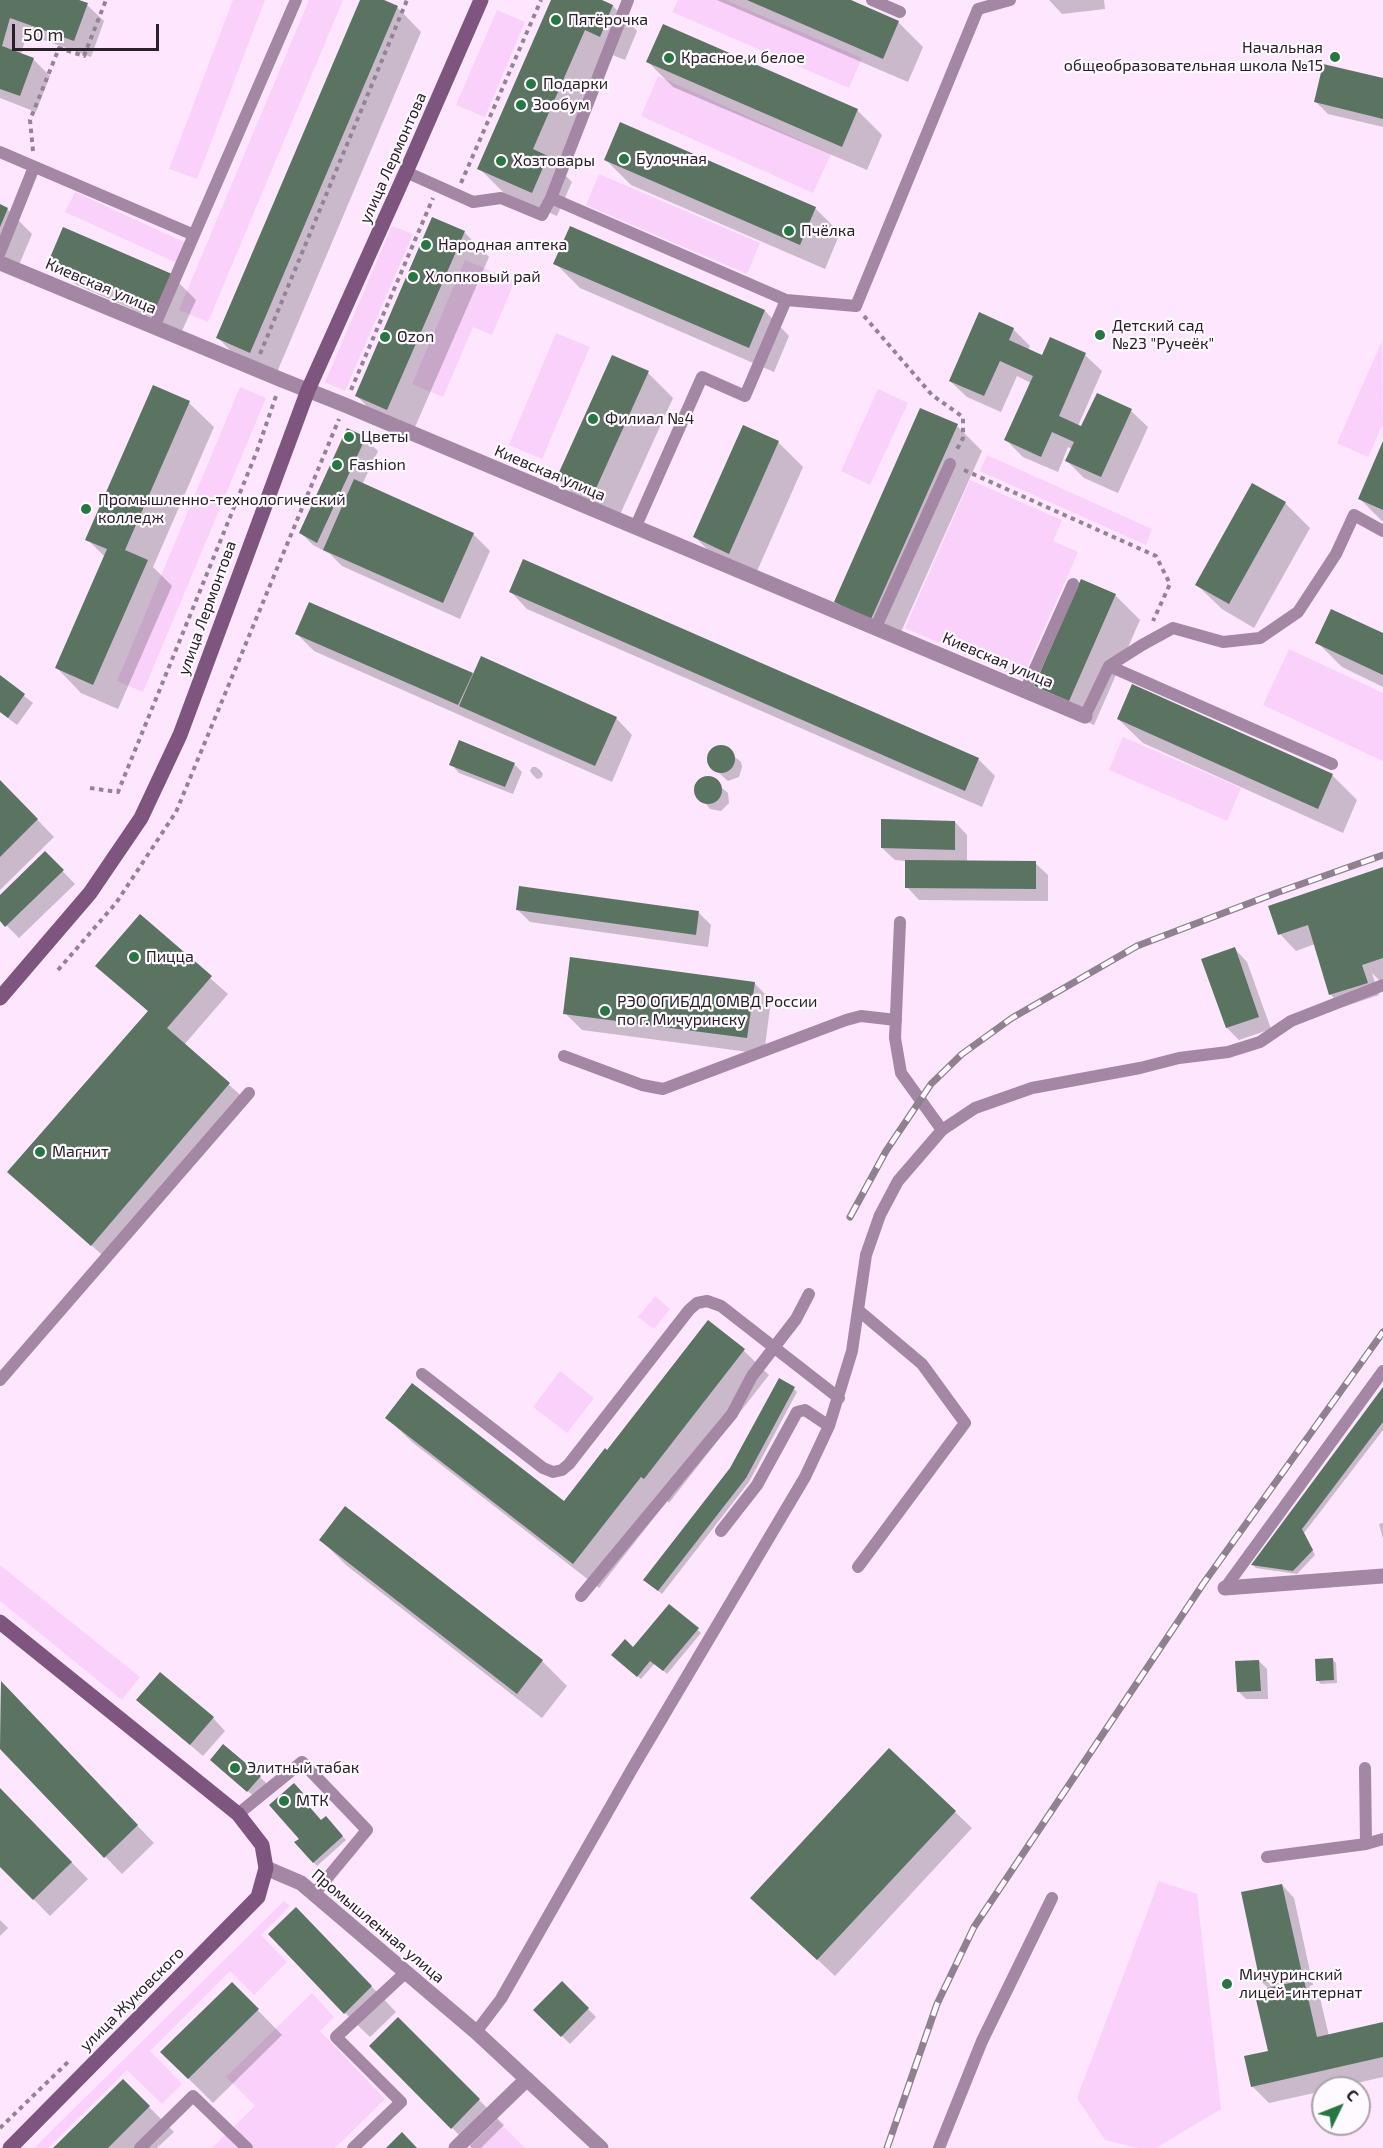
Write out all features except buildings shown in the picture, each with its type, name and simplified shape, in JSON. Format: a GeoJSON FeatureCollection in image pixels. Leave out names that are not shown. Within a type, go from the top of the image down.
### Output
{"type":"FeatureCollection","features":[{"type":"Feature","properties":{"kind":"street","name":"улица Лермонтова"},"geometry":{"type":"LineString","coordinates":[[0,998],[90,893],[141,818],[180,735],[308,390],[481,0]]}},
{"type":"Feature","properties":{"kind":"street","name":"Киевская улица"},"geometry":{"type":"LineString","coordinates":[[0,263],[345,405],[1085,716]]}},
{"type":"Feature","properties":{"kind":"street"},"geometry":{"type":"LineString","coordinates":[[1225,1588],[1383,1576]]}},
{"type":"Feature","properties":{"kind":"street"},"geometry":{"type":"LineString","coordinates":[[0,1623],[238,1814],[262,1845],[266,1868]]}},
{"type":"Feature","properties":{"kind":"street","name":"Промышленная улица"},"geometry":{"type":"LineString","coordinates":[[266,1868],[301,1883],[476,2032],[601,2148]]}},
{"type":"Feature","properties":{"kind":"street","name":"улица Жуковского"},"geometry":{"type":"LineString","coordinates":[[10,2148],[258,1897],[266,1868]]}},
{"type":"Feature","properties":{"kind":"street"},"geometry":{"type":"LineString","coordinates":[[456,2148],[527,2079]]}},
{"type":"Feature","properties":{"kind":"lane"},"geometry":{"type":"LineString","coordinates":[[154,327],[296,0]]}},
{"type":"Feature","properties":{"kind":"lane"},"geometry":{"type":"LineString","coordinates":[[406,172],[473,202],[501,198],[542,215],[551,198],[628,0]]}},
{"type":"Feature","properties":{"kind":"lane"},"geometry":{"type":"LineString","coordinates":[[872,0],[900,12]]}},
{"type":"Feature","properties":{"kind":"lane"},"geometry":{"type":"LineString","coordinates":[[551,198],[786,300],[856,306],[978,9],[1010,0]]}},
{"type":"Feature","properties":{"kind":"lane"},"geometry":{"type":"LineString","coordinates":[[0,152],[194,235]]}},
{"type":"Feature","properties":{"kind":"lane"},"geometry":{"type":"LineString","coordinates":[[0,252],[34,167]]}},
{"type":"Feature","properties":{"kind":"lane"},"geometry":{"type":"LineString","coordinates":[[635,528],[702,377],[745,396],[786,300]]}},
{"type":"Feature","properties":{"kind":"lane"},"geometry":{"type":"LineString","coordinates":[[875,629],[950,464]]}},
{"type":"Feature","properties":{"kind":"lane"},"geometry":{"type":"LineString","coordinates":[[1085,716],[1109,666],[1142,645],[1173,628],[1223,642],[1260,638],[1298,612],[1336,554],[1354,514],[1383,531]]}},
{"type":"Feature","properties":{"kind":"lane"},"geometry":{"type":"LineString","coordinates":[[1025,691],[1073,584]]}},
{"type":"Feature","properties":{"kind":"lane"},"geometry":{"type":"LineString","coordinates":[[1109,666],[1332,764]]}},
{"type":"Feature","properties":{"kind":"lane"},"geometry":{"type":"LineString","coordinates":[[900,922],[895,1038],[901,1073],[942,1130]]}},
{"type":"Feature","properties":{"kind":"lane"},"geometry":{"type":"LineString","coordinates":[[476,2032],[501,1999],[632,1769],[805,1477],[829,1426],[852,1351],[866,1255],[880,1215],[898,1181],[942,1130],[975,1108],[1032,1088],[1140,1068],[1179,1058],[1228,1052],[1260,1042],[1291,1020],[1383,985]]}},
{"type":"Feature","properties":{"kind":"lane"},"geometry":{"type":"LineString","coordinates":[[564,1056],[642,1085],[663,1089],[846,1020],[861,1016],[896,1020]]}},
{"type":"Feature","properties":{"kind":"lane"},"geometry":{"type":"LineString","coordinates":[[0,1380],[249,1093]]}},
{"type":"Feature","properties":{"kind":"lane"},"geometry":{"type":"LineString","coordinates":[[581,1596],[732,1414],[752,1376],[796,1319],[809,1294]]}},
{"type":"Feature","properties":{"kind":"lane"},"geometry":{"type":"LineString","coordinates":[[422,1374],[543,1468],[553,1472],[562,1470],[569,1464],[689,1310],[697,1303],[707,1301],[721,1306],[838,1398]]}},
{"type":"Feature","properties":{"kind":"lane"},"geometry":{"type":"LineString","coordinates":[[858,1310],[922,1364],[965,1423],[858,1567]]}},
{"type":"Feature","properties":{"kind":"lane"},"geometry":{"type":"LineString","coordinates":[[1225,1588],[1383,1371]]}},
{"type":"Feature","properties":{"kind":"lane"},"geometry":{"type":"LineString","coordinates":[[721,1531],[757,1485],[797,1412],[805,1410],[829,1426]]}},
{"type":"Feature","properties":{"kind":"lane"},"geometry":{"type":"LineString","coordinates":[[238,1814],[302,1762],[368,1830],[314,1894]]}},
{"type":"Feature","properties":{"kind":"lane"},"geometry":{"type":"LineString","coordinates":[[1365,1768],[1366,1844]]}},
{"type":"Feature","properties":{"kind":"lane"},"geometry":{"type":"LineString","coordinates":[[1267,1857],[1366,1844],[1383,1839]]}},
{"type":"Feature","properties":{"kind":"lane"},"geometry":{"type":"LineString","coordinates":[[939,2148],[982,2041],[1052,1898]]}},
{"type":"Feature","properties":{"kind":"lane"},"geometry":{"type":"LineString","coordinates":[[353,2148],[400,2102],[336,2037],[405,1973]]}},
{"type":"Feature","properties":{"kind":"lane"},"geometry":{"type":"LineString","coordinates":[[140,2148],[193,2096],[247,2148]]}},
{"type":"Feature","properties":{"kind":"path"},"geometry":{"type":"LineString","coordinates":[[34,167],[30,120],[59,48],[84,56],[106,0]]}},
{"type":"Feature","properties":{"kind":"path"},"geometry":{"type":"LineString","coordinates":[[254,369],[407,0]]}},
{"type":"Feature","properties":{"kind":"path"},"geometry":{"type":"LineString","coordinates":[[456,194],[541,0]]}},
{"type":"Feature","properties":{"kind":"path"},"geometry":{"type":"LineString","coordinates":[[58,970],[116,903],[176,812],[438,186]]}},
{"type":"Feature","properties":{"kind":"path"},"geometry":{"type":"LineString","coordinates":[[856,306],[932,395],[963,417],[963,438],[950,464],[1156,556],[1170,584],[1142,645]]}},
{"type":"Feature","properties":{"kind":"path"},"geometry":{"type":"LineString","coordinates":[[90,788],[118,792],[257,451],[282,380]]}},
{"type":"Feature","properties":{"kind":"path"},"geometry":{"type":"LineString","coordinates":[[0,2128],[76,2054]]}},
{"type":"Feature","properties":{"kind":"shaded area"},"geometry":{"type":"Polygon","coordinates":[[[233,0],[265,0],[197,179],[169,169],[233,0]]]}},
{"type":"Feature","properties":{"kind":"shaded area"},"geometry":{"type":"Polygon","coordinates":[[[309,0],[343,0],[208,322],[179,310],[309,0]]]}},
{"type":"Feature","properties":{"kind":"shaded area"},"geometry":{"type":"Polygon","coordinates":[[[678,0],[725,0],[862,58],[849,88],[672,12],[678,0]]]}},
{"type":"Feature","properties":{"kind":"shaded area"},"geometry":{"type":"Polygon","coordinates":[[[497,10],[525,22],[485,117],[456,105],[497,10]]]}},
{"type":"Feature","properties":{"kind":"shaded area"},"geometry":{"type":"Polygon","coordinates":[[[658,76],[831,154],[813,193],[641,116],[658,76]]]}},
{"type":"Feature","properties":{"kind":"shaded area"},"geometry":{"type":"Polygon","coordinates":[[[599,174],[760,243],[747,274],[586,205],[599,174]]]}},
{"type":"Feature","properties":{"kind":"shaded area"},"geometry":{"type":"Polygon","coordinates":[[[75,192],[186,243],[177,263],[65,212],[75,192]]]}},
{"type":"Feature","properties":{"kind":"shaded area"},"geometry":{"type":"Polygon","coordinates":[[[392,226],[413,234],[345,391],[325,382],[392,226]]]}},
{"type":"Feature","properties":{"kind":"shaded area"},"geometry":{"type":"Polygon","coordinates":[[[465,260],[515,281],[492,335],[473,327],[443,397],[412,384],[465,260]]]}},
{"type":"Feature","properties":{"kind":"shaded area"},"geometry":{"type":"Polygon","coordinates":[[[556,333],[590,347],[542,459],[509,445],[556,333]]]}},
{"type":"Feature","properties":{"kind":"shaded area"},"geometry":{"type":"Polygon","coordinates":[[[1382,341],[1383,424],[1368,457],[1337,443],[1382,341]]]}},
{"type":"Feature","properties":{"kind":"shaded area"},"geometry":{"type":"Polygon","coordinates":[[[240,387],[266,398],[143,692],[117,681],[240,387]]]}},
{"type":"Feature","properties":{"kind":"shaded area"},"geometry":{"type":"Polygon","coordinates":[[[878,389],[908,403],[870,485],[841,471],[878,389]]]}},
{"type":"Feature","properties":{"kind":"shaded area"},"geometry":{"type":"Polygon","coordinates":[[[987,455],[1152,529],[1146,545],[980,471],[987,455]]]}},
{"type":"Feature","properties":{"kind":"shaded area"},"geometry":{"type":"Polygon","coordinates":[[[970,480],[1062,520],[1053,541],[1078,552],[1022,679],[905,628],[970,480]]]}},
{"type":"Feature","properties":{"kind":"shaded area"},"geometry":{"type":"Polygon","coordinates":[[[1289,649],[1383,693],[1383,761],[1263,705],[1289,649]]]}},
{"type":"Feature","properties":{"kind":"shaded area"},"geometry":{"type":"Polygon","coordinates":[[[1123,737],[1241,788],[1227,821],[1109,770],[1123,737]]]}},
{"type":"Feature","properties":{"kind":"shaded area"},"geometry":{"type":"Polygon","coordinates":[[[655,1296],[670,1309],[654,1329],[638,1317],[655,1296]]]}},
{"type":"Feature","properties":{"kind":"shaded area"},"geometry":{"type":"Polygon","coordinates":[[[560,1371],[594,1398],[567,1433],[533,1407],[560,1371]]]}},
{"type":"Feature","properties":{"kind":"shaded area"},"geometry":{"type":"Polygon","coordinates":[[[0,1565],[140,1677],[122,1700],[0,1601],[0,1565]]]}},
{"type":"Feature","properties":{"kind":"shaded area"},"geometry":{"type":"Polygon","coordinates":[[[1159,1881],[1197,1894],[1221,2109],[1156,2148],[1138,2148],[1105,2140],[1077,2098],[1159,1881]]]}},
{"type":"Feature","properties":{"kind":"shaded area"},"geometry":{"type":"Polygon","coordinates":[[[284,1901],[290,1906],[261,1935],[287,1962],[254,1995],[230,1971],[150,2051],[182,2084],[162,2104],[127,2070],[48,2148],[34,2148],[284,1901]]]}},
{"type":"Feature","properties":{"kind":"shaded area"},"geometry":{"type":"Polygon","coordinates":[[[312,1993],[334,2017],[320,2031],[385,2099],[335,2148],[212,2148],[255,2106],[226,2077],[312,1993]]]}},
{"type":"Feature","properties":{"kind":"shaded area"},"geometry":{"type":"Polygon","coordinates":[[[497,2120],[525,2148],[468,2148],[497,2120]]]}},
{"type":"Feature","properties":{"kind":"railway"},"geometry":{"type":"LineString","coordinates":[[850,1217],[886,1151],[931,1084],[962,1054],[1012,1018],[1137,946],[1383,855]]}},
{"type":"Feature","properties":{"kind":"railway"},"geometry":{"type":"LineString","coordinates":[[887,2148],[937,2004],[974,1927],[1203,1584],[1383,1332]]}},
{"type":"Feature","properties":{"kind":"place","name":"Пятёрочка"},"geometry":{"type":"Point","coordinates":[556,20]}},
{"type":"Feature","properties":{"kind":"place","name":"Начальная общеобразовательная школа №15"},"geometry":{"type":"Point","coordinates":[1335,57]}},
{"type":"Feature","properties":{"kind":"place","name":"Красное и белое"},"geometry":{"type":"Point","coordinates":[669,58]}},
{"type":"Feature","properties":{"kind":"place","name":"Подарки"},"geometry":{"type":"Point","coordinates":[531,84]}},
{"type":"Feature","properties":{"kind":"place","name":"Зообум"},"geometry":{"type":"Point","coordinates":[521,105]}},
{"type":"Feature","properties":{"kind":"place","name":"Булочная"},"geometry":{"type":"Point","coordinates":[624,159]}},
{"type":"Feature","properties":{"kind":"place","name":"Хозтовары"},"geometry":{"type":"Point","coordinates":[501,161]}},
{"type":"Feature","properties":{"kind":"place","name":"Пчёлка"},"geometry":{"type":"Point","coordinates":[789,231]}},
{"type":"Feature","properties":{"kind":"place","name":"Народная аптека"},"geometry":{"type":"Point","coordinates":[426,245]}},
{"type":"Feature","properties":{"kind":"place","name":"Хлопковый рай"},"geometry":{"type":"Point","coordinates":[413,277]}},
{"type":"Feature","properties":{"kind":"place","name":"Детский сад №23 \"Ручеёк\""},"geometry":{"type":"Point","coordinates":[1100,335]}},
{"type":"Feature","properties":{"kind":"place","name":"Ozon"},"geometry":{"type":"Point","coordinates":[385,337]}},
{"type":"Feature","properties":{"kind":"place","name":"Филиал №4"},"geometry":{"type":"Point","coordinates":[593,419]}},
{"type":"Feature","properties":{"kind":"place","name":"Цветы"},"geometry":{"type":"Point","coordinates":[349,437]}},
{"type":"Feature","properties":{"kind":"place","name":"Fashion"},"geometry":{"type":"Point","coordinates":[337,465]}},
{"type":"Feature","properties":{"kind":"place","name":"Промышленно-технологический колледж"},"geometry":{"type":"Point","coordinates":[86,509]}},
{"type":"Feature","properties":{"kind":"place","name":"Пицца"},"geometry":{"type":"Point","coordinates":[134,957]}},
{"type":"Feature","properties":{"kind":"place","name":"РЭО ОГИБДД ОМВД России по г. Мичуринску"},"geometry":{"type":"Point","coordinates":[605,1011]}},
{"type":"Feature","properties":{"kind":"place","name":"Магнит"},"geometry":{"type":"Point","coordinates":[40,1152]}},
{"type":"Feature","properties":{"kind":"place","name":"Элитный табак"},"geometry":{"type":"Point","coordinates":[235,1768]}},
{"type":"Feature","properties":{"kind":"place","name":"МТК"},"geometry":{"type":"Point","coordinates":[284,1801]}},
{"type":"Feature","properties":{"kind":"place","name":"Мичуринский лицей-интернат"},"geometry":{"type":"Point","coordinates":[1227,1984]}}]}
